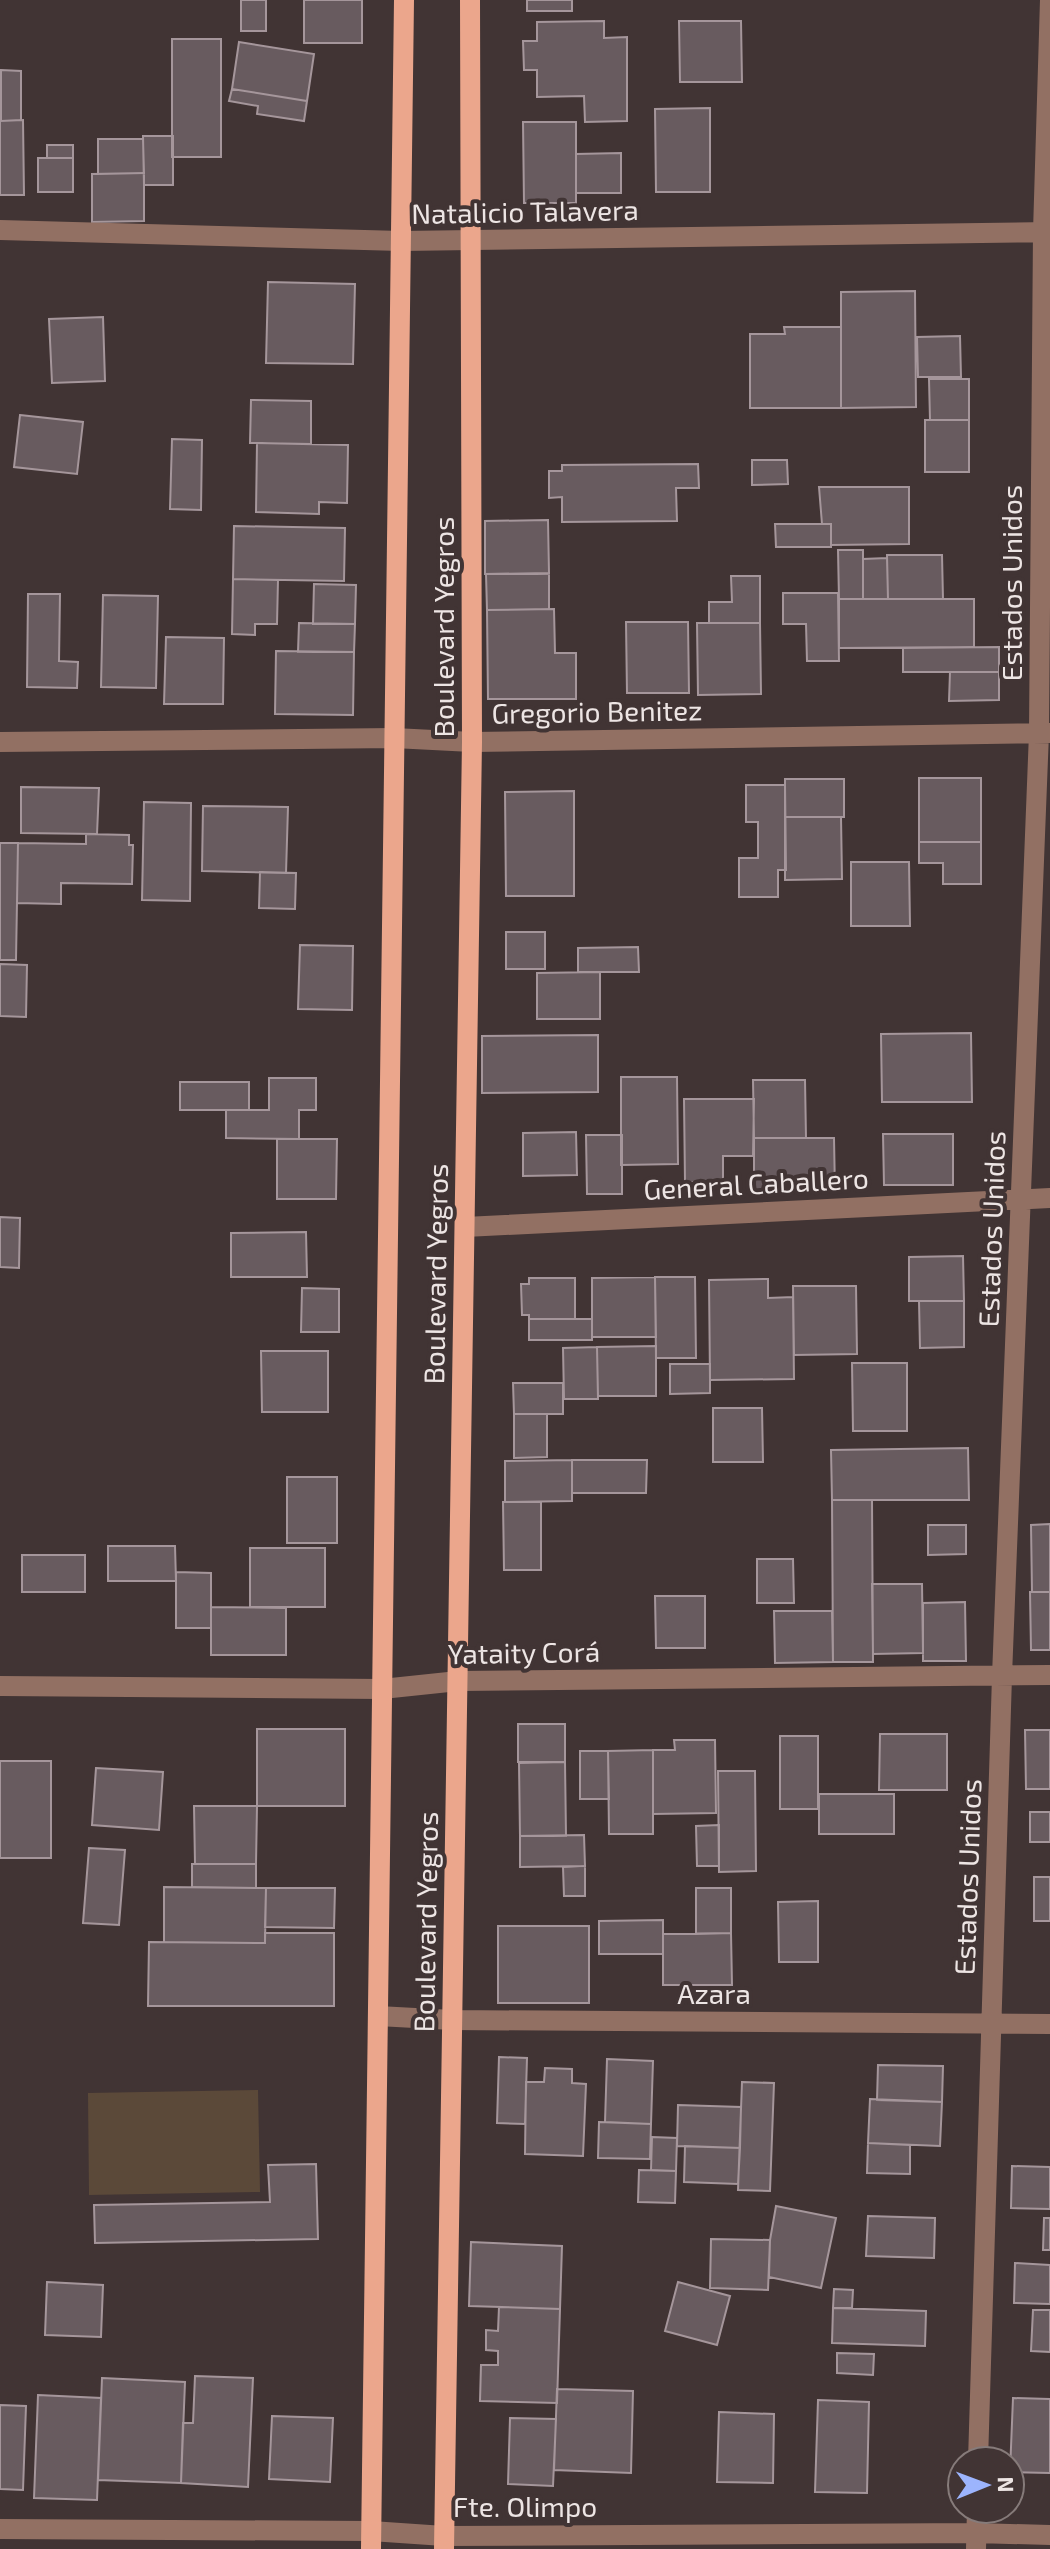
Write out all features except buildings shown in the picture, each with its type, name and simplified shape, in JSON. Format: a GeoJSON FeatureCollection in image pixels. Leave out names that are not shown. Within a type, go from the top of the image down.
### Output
{"type":"FeatureCollection","features":[{"type":"Feature","properties":{"kind":"main road","name":"Boulevard Yegros"},"geometry":{"type":"LineString","coordinates":[[371,2540],[404,0]]}},
{"type":"Feature","properties":{"kind":"main road","name":"Boulevard Yegros"},"geometry":{"type":"LineString","coordinates":[[444,2542],[472,742],[470,0]]}},
{"type":"Feature","properties":{"kind":"street","name":"Estados Unidos"},"geometry":{"type":"LineString","coordinates":[[978,2445],[1002,1676],[1021,1198],[1045,733],[1046,232],[1050,0]]}},
{"type":"Feature","properties":{"kind":"street","name":"Natalicio Talavera"},"geometry":{"type":"LineString","coordinates":[[0,230],[401,241],[1046,232]]}},
{"type":"Feature","properties":{"kind":"street","name":"Gregorio Benitez"},"geometry":{"type":"LineString","coordinates":[[0,742],[394,738],[472,742],[1045,733]]}},
{"type":"Feature","properties":{"kind":"street","name":"General Caballero"},"geometry":{"type":"LineString","coordinates":[[465,1227],[1050,1198]]}},
{"type":"Feature","properties":{"kind":"street","name":"Yataity Corá"},"geometry":{"type":"LineString","coordinates":[[0,1686],[382,1689],[458,1681],[1050,1675]]}},
{"type":"Feature","properties":{"kind":"street","name":"Azara"},"geometry":{"type":"LineString","coordinates":[[378,2016],[452,2020],[1050,2024]]}},
{"type":"Feature","properties":{"kind":"street","name":"Fte. Olimpo"},"geometry":{"type":"LineString","coordinates":[[0,2529],[444,2542],[976,2541],[1050,2535]]}},
{"type":"Feature","properties":{"kind":"shaded area"},"geometry":{"type":"Polygon","coordinates":[[[258,2090],[260,2192],[89,2195],[88,2093],[258,2090]]]}}]}
